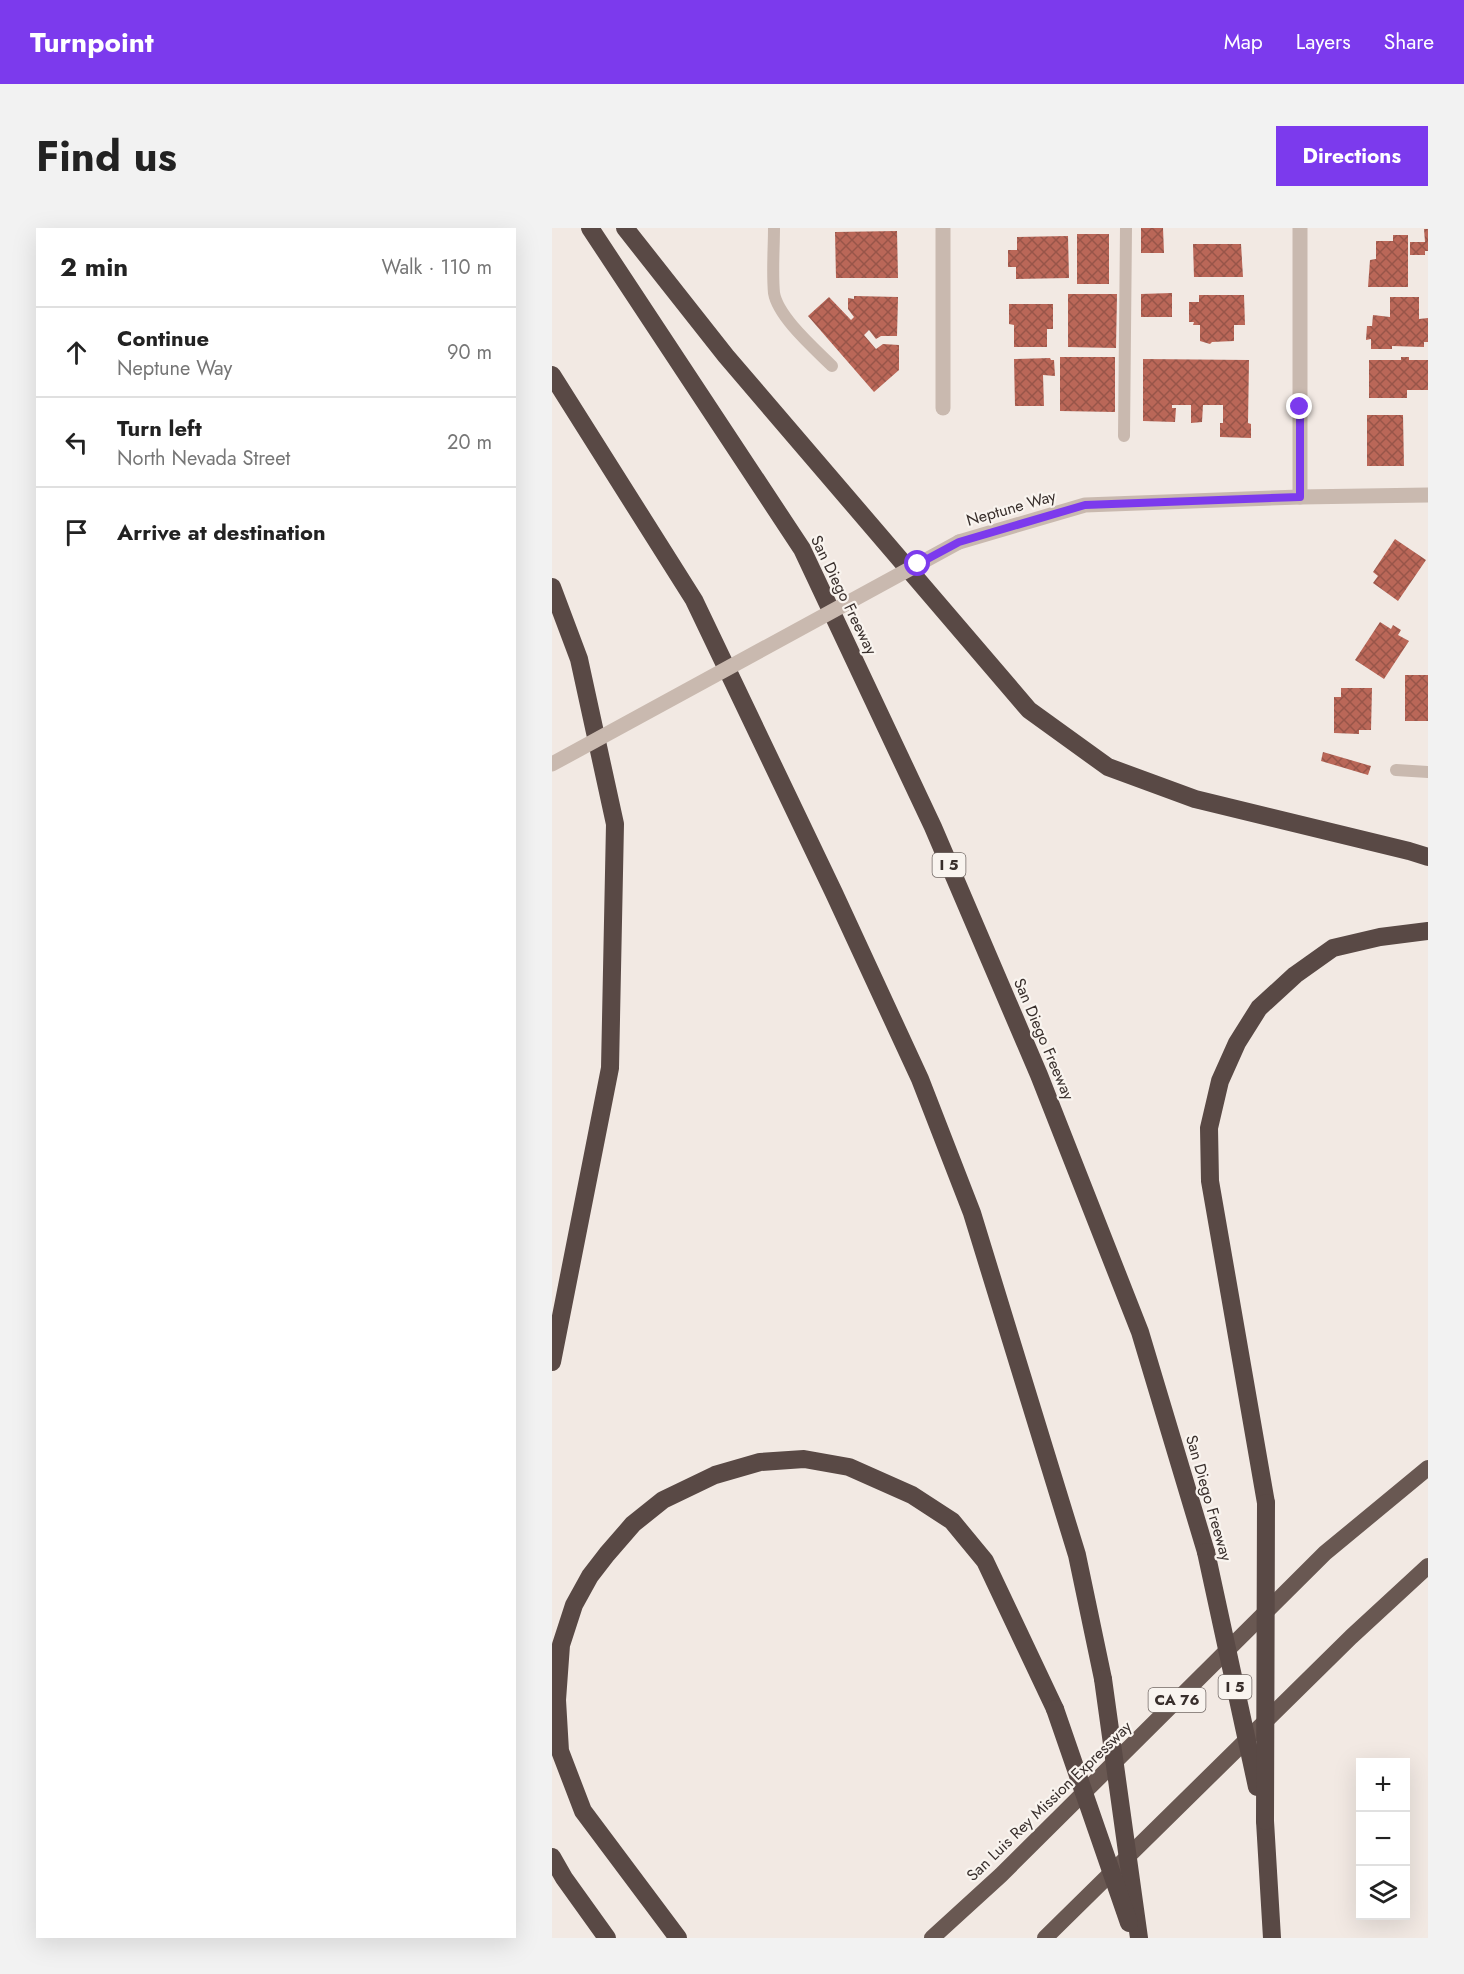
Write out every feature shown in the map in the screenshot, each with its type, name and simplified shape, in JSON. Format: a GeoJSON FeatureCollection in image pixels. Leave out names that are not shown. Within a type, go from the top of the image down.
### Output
{"type":"FeatureCollection","features":[{"type":"Feature","properties":{"kind":"highway","name":"San Diego Freeway"},"geometry":{"type":"LineString","coordinates":[[590,228],[802,549],[933,827],[1039,1075],[1140,1332],[1206,1552],[1264,1821],[1272,1938]]}},
{"type":"Feature","properties":{"kind":"highway"},"geometry":{"type":"LineString","coordinates":[[625,228],[726,356],[1029,710],[1108,767],[1195,799],[1428,857]]}},
{"type":"Feature","properties":{"kind":"highway"},"geometry":{"type":"LineString","coordinates":[[552,375],[694,600],[920,1079],[972,1213],[1077,1555],[1103,1678],[1139,1938]]}},
{"type":"Feature","properties":{"kind":"highway"},"geometry":{"type":"LineString","coordinates":[[552,587],[579,659],[615,824],[610,1068],[552,1362]]}},
{"type":"Feature","properties":{"kind":"highway"},"geometry":{"type":"LineString","coordinates":[[1264,1821],[1266,1503],[1210,1181],[1209,1128],[1220,1081],[1237,1043],[1259,1008],[1295,975],[1333,948],[1380,937],[1428,931]]}},
{"type":"Feature","properties":{"kind":"highway"},"geometry":{"type":"LineString","coordinates":[[678,1938],[583,1811],[560,1750],[557,1700],[561,1645],[574,1605],[590,1576],[633,1524],[663,1500],[715,1475],[760,1462],[804,1459],[849,1467],[912,1495],[952,1521],[985,1561],[1054,1709],[1134,1938]]}},
{"type":"Feature","properties":{"kind":"highway","name":"San Luis Rey Mission Expressway"},"geometry":{"type":"LineString","coordinates":[[932,1938],[1001,1875],[1325,1553],[1428,1468]]}},
{"type":"Feature","properties":{"kind":"highway"},"geometry":{"type":"LineString","coordinates":[[1045,1938],[1351,1636],[1428,1566]]}},
{"type":"Feature","properties":{"kind":"highway"},"geometry":{"type":"LineString","coordinates":[[552,1857],[564,1878],[607,1938]]}},
{"type":"Feature","properties":{"kind":"street"},"geometry":{"type":"LineString","coordinates":[[943,228],[943,408]]}},
{"type":"Feature","properties":{"kind":"street"},"geometry":{"type":"LineString","coordinates":[[1300,228],[1300,497]]}},
{"type":"Feature","properties":{"kind":"street","name":"Neptune Way"},"geometry":{"type":"LineString","coordinates":[[552,764],[959,542],[1085,505],[1428,495]]}},
{"type":"Feature","properties":{"kind":"lane"},"geometry":{"type":"LineString","coordinates":[[774,228],[774,295],[792,324],[832,366]]}},
{"type":"Feature","properties":{"kind":"lane"},"geometry":{"type":"LineString","coordinates":[[1124,436],[1126,228]]}},
{"type":"Feature","properties":{"kind":"lane"},"geometry":{"type":"LineString","coordinates":[[1396,770],[1428,772]]}},
{"type":"Feature","properties":{"kind":"building"},"geometry":{"type":"Polygon","coordinates":[[[1141,228],[1163,228],[1164,253],[1141,253],[1141,228]]]}},
{"type":"Feature","properties":{"kind":"building"},"geometry":{"type":"Polygon","coordinates":[[[1424,229],[1428,229],[1428,251],[1425,251],[1425,255],[1410,255],[1410,242],[1425,242],[1424,229]]]}},
{"type":"Feature","properties":{"kind":"building"},"geometry":{"type":"Polygon","coordinates":[[[897,231],[898,278],[836,278],[835,232],[897,231]]]}},
{"type":"Feature","properties":{"kind":"building"},"geometry":{"type":"Polygon","coordinates":[[[1077,234],[1109,234],[1109,284],[1077,284],[1077,234]]]}},
{"type":"Feature","properties":{"kind":"building"},"geometry":{"type":"Polygon","coordinates":[[[1393,235],[1408,235],[1408,287],[1368,287],[1370,260],[1376,259],[1376,241],[1393,241],[1393,235]]]}},
{"type":"Feature","properties":{"kind":"building"},"geometry":{"type":"Polygon","coordinates":[[[1068,236],[1069,278],[1016,279],[1016,267],[1008,267],[1008,250],[1017,250],[1017,237],[1068,236]]]}},
{"type":"Feature","properties":{"kind":"building"},"geometry":{"type":"Polygon","coordinates":[[[1193,244],[1241,244],[1243,277],[1194,277],[1193,244]]]}},
{"type":"Feature","properties":{"kind":"building"},"geometry":{"type":"Polygon","coordinates":[[[1172,293],[1172,317],[1141,317],[1141,294],[1172,293]]]}},
{"type":"Feature","properties":{"kind":"building"},"geometry":{"type":"Polygon","coordinates":[[[1068,294],[1117,294],[1116,348],[1068,347],[1068,294]]]}},
{"type":"Feature","properties":{"kind":"building"},"geometry":{"type":"Polygon","coordinates":[[[1199,295],[1244,295],[1245,325],[1234,325],[1234,341],[1210,344],[1200,341],[1200,325],[1193,325],[1194,322],[1189,322],[1189,302],[1199,302],[1199,295]]]}},
{"type":"Feature","properties":{"kind":"building"},"geometry":{"type":"Polygon","coordinates":[[[854,296],[898,297],[897,336],[881,336],[876,339],[869,330],[864,335],[876,349],[883,344],[899,345],[899,370],[874,392],[808,316],[829,297],[851,320],[854,317],[848,309],[848,298],[854,299],[854,296]]]}},
{"type":"Feature","properties":{"kind":"building"},"geometry":{"type":"Polygon","coordinates":[[[1390,297],[1419,297],[1419,319],[1428,318],[1428,342],[1424,342],[1424,347],[1392,346],[1392,349],[1371,349],[1371,339],[1366,340],[1367,326],[1372,326],[1373,315],[1390,317],[1390,297]]]}},
{"type":"Feature","properties":{"kind":"building"},"geometry":{"type":"Polygon","coordinates":[[[1009,304],[1053,304],[1053,329],[1047,329],[1047,347],[1014,347],[1014,325],[1009,324],[1009,304]]]}},
{"type":"Feature","properties":{"kind":"building"},"geometry":{"type":"Polygon","coordinates":[[[1060,357],[1115,357],[1115,412],[1060,411],[1060,357]]]}},
{"type":"Feature","properties":{"kind":"building"},"geometry":{"type":"Polygon","coordinates":[[[1401,357],[1409,357],[1409,360],[1428,360],[1428,390],[1407,390],[1407,398],[1369,398],[1369,360],[1401,360],[1401,357]]]}},
{"type":"Feature","properties":{"kind":"building"},"geometry":{"type":"Polygon","coordinates":[[[1050,358],[1054,360],[1055,376],[1043,375],[1044,406],[1015,406],[1014,359],[1050,358]]]}},
{"type":"Feature","properties":{"kind":"building"},"geometry":{"type":"Polygon","coordinates":[[[1143,359],[1249,360],[1248,423],[1251,424],[1251,438],[1220,437],[1223,405],[1203,405],[1202,422],[1191,423],[1191,405],[1172,405],[1172,408],[1176,408],[1175,422],[1143,421],[1143,359]]]}},
{"type":"Feature","properties":{"kind":"building"},"geometry":{"type":"Polygon","coordinates":[[[1367,415],[1403,415],[1404,466],[1367,466],[1367,415]]]}},
{"type":"Feature","properties":{"kind":"building"},"geometry":{"type":"Polygon","coordinates":[[[1395,539],[1426,560],[1398,601],[1373,583],[1378,576],[1373,572],[1395,539]]]}},
{"type":"Feature","properties":{"kind":"building"},"geometry":{"type":"Polygon","coordinates":[[[1380,622],[1391,629],[1393,625],[1401,630],[1398,635],[1409,641],[1384,679],[1355,660],[1380,622]]]}},
{"type":"Feature","properties":{"kind":"building"},"geometry":{"type":"Polygon","coordinates":[[[1405,675],[1428,675],[1428,721],[1405,721],[1405,675]]]}},
{"type":"Feature","properties":{"kind":"building"},"geometry":{"type":"Polygon","coordinates":[[[1341,688],[1372,688],[1371,730],[1359,730],[1359,734],[1334,733],[1334,697],[1341,697],[1341,688]]]}},
{"type":"Feature","properties":{"kind":"building"},"geometry":{"type":"Polygon","coordinates":[[[1323,752],[1371,766],[1368,775],[1321,761],[1323,752]]]}},
{"type":"Feature","properties":{"kind":"route"},"geometry":{"type":"LineString","coordinates":[[918,564],[959,542],[1085,505],[1300,497],[1300,407]]}}]}
